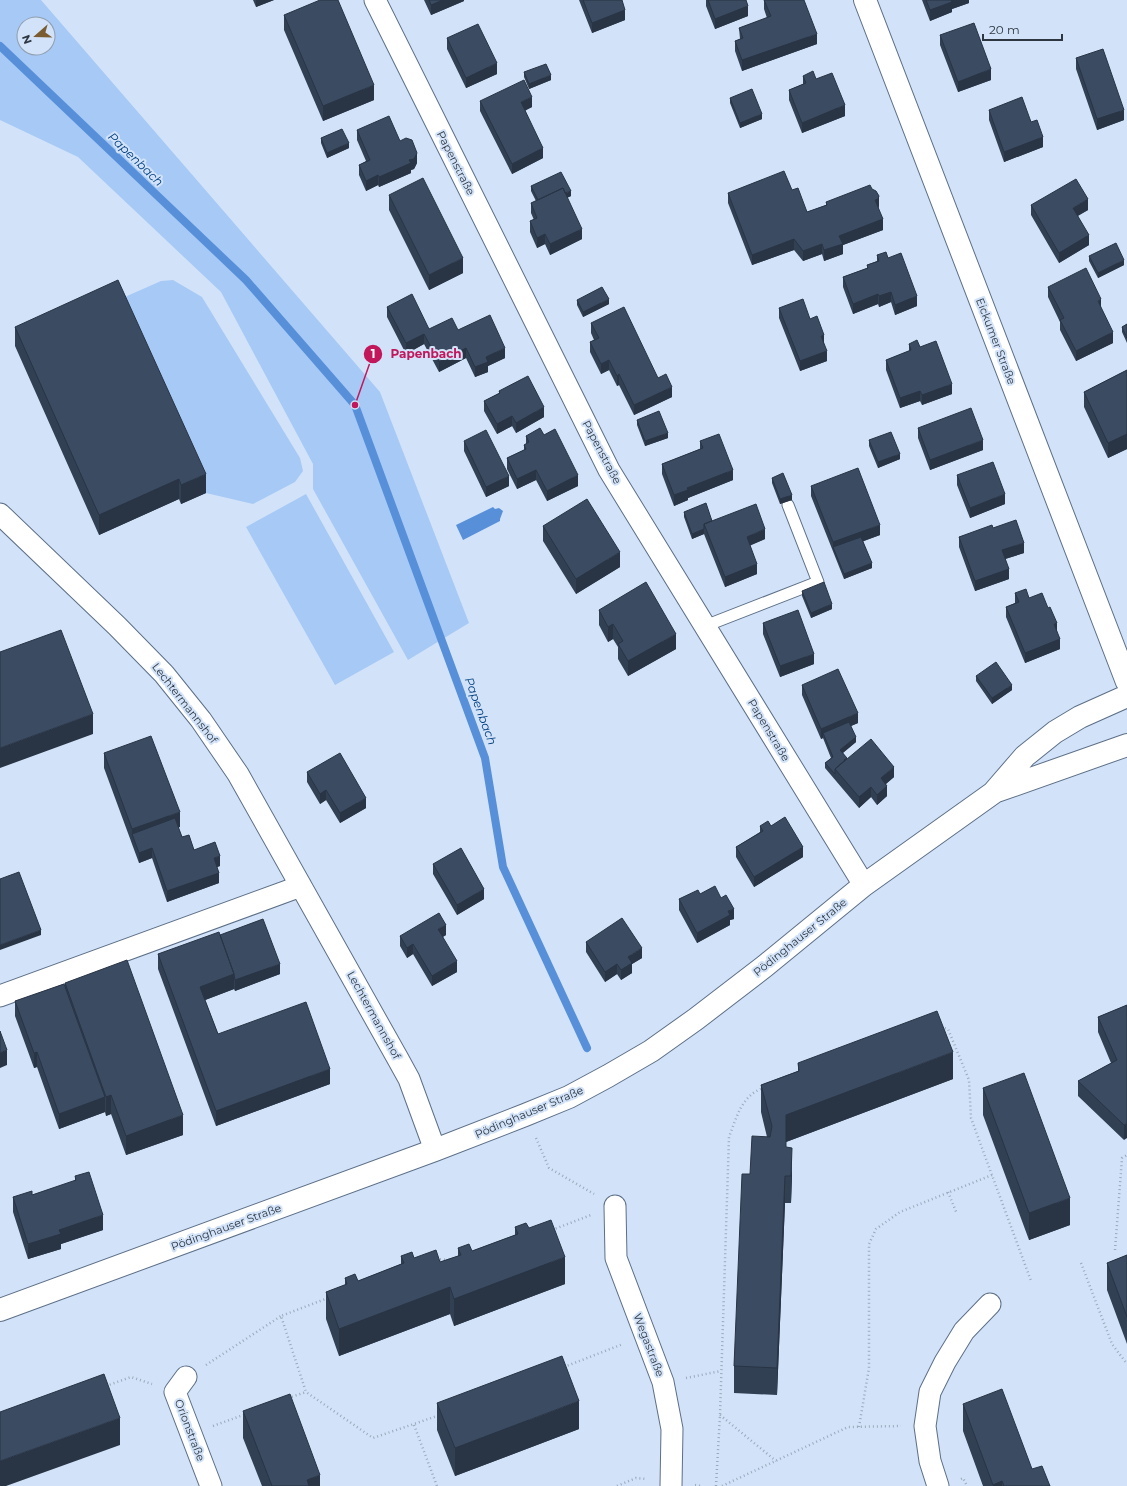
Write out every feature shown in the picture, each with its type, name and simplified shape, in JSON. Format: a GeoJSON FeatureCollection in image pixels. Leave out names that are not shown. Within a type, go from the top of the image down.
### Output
{"type":"FeatureCollection","features":[{"type":"Feature","properties":{"kind":"main road","name":"Eickumer Straße"},"geometry":{"type":"LineString","coordinates":[[866,0],[1125,670]]}},
{"type":"Feature","properties":{"kind":"main road","name":"Pödinghauser Straße"},"geometry":{"type":"LineString","coordinates":[[0,1310],[435,1150],[569,1097],[651,1051],[765,966],[864,885],[993,792],[1025,756],[1055,732],[1080,717],[1127,696]]}},
{"type":"Feature","properties":{"kind":"main road","name":"Pödinghauser Straße"},"geometry":{"type":"LineString","coordinates":[[993,792],[1127,745]]}},
{"type":"Feature","properties":{"kind":"street","name":"Papenstraße"},"geometry":{"type":"LineString","coordinates":[[375,0],[609,470],[864,885]]}},
{"type":"Feature","properties":{"kind":"street","name":"Lechtermannshof"},"geometry":{"type":"LineString","coordinates":[[0,514],[100,609],[164,674],[201,720],[238,774],[409,1079],[435,1150]]}},
{"type":"Feature","properties":{"kind":"street"},"geometry":{"type":"LineString","coordinates":[[0,996],[301,886]]}},
{"type":"Feature","properties":{"kind":"street","name":"Wegastraße"},"geometry":{"type":"LineString","coordinates":[[615,1206],[616,1258],[663,1382],[672,1429],[671,1486]]}},
{"type":"Feature","properties":{"kind":"street"},"geometry":{"type":"LineString","coordinates":[[938,1486],[930,1461],[925,1426],[930,1392],[945,1362],[964,1331],[990,1304]]}},
{"type":"Feature","properties":{"kind":"street","name":"Orionstraße"},"geometry":{"type":"LineString","coordinates":[[181,1385],[192,1434],[211,1486]]}},
{"type":"Feature","properties":{"kind":"lane"},"geometry":{"type":"LineString","coordinates":[[705,626],[818,582],[788,505]]}},
{"type":"Feature","properties":{"kind":"path"},"geometry":{"type":"LineString","coordinates":[[938,1025],[948,1029],[969,1080],[971,1118],[1031,1281]]}},
{"type":"Feature","properties":{"kind":"path"},"geometry":{"type":"LineString","coordinates":[[716,1486],[720,1415],[729,1137],[741,1105],[755,1091],[769,1085]]}},
{"type":"Feature","properties":{"kind":"path"},"geometry":{"type":"LineString","coordinates":[[526,1115],[549,1168],[615,1206]]}},
{"type":"Feature","properties":{"kind":"path"},"geometry":{"type":"LineString","coordinates":[[1115,1250],[1122,1158],[1127,1155]]}},
{"type":"Feature","properties":{"kind":"path"},"geometry":{"type":"LineString","coordinates":[[859,1427],[869,1368],[868,1244],[876,1229],[900,1212],[992,1175]]}},
{"type":"Feature","properties":{"kind":"path"},"geometry":{"type":"LineString","coordinates":[[948,1192],[957,1214]]}},
{"type":"Feature","properties":{"kind":"path"},"geometry":{"type":"LineString","coordinates":[[549,1231],[615,1206]]}},
{"type":"Feature","properties":{"kind":"path"},"geometry":{"type":"LineString","coordinates":[[432,1259],[454,1260]]}},
{"type":"Feature","properties":{"kind":"path"},"geometry":{"type":"LineString","coordinates":[[1081,1263],[1112,1344],[1127,1364]]}},
{"type":"Feature","properties":{"kind":"path"},"geometry":{"type":"LineString","coordinates":[[102,1388],[131,1377],[181,1385],[281,1316],[332,1297]]}},
{"type":"Feature","properties":{"kind":"path"},"geometry":{"type":"LineString","coordinates":[[281,1316],[306,1392],[373,1438],[443,1414]]}},
{"type":"Feature","properties":{"kind":"path"},"geometry":{"type":"LineString","coordinates":[[559,1369],[646,1336]]}},
{"type":"Feature","properties":{"kind":"path"},"geometry":{"type":"LineString","coordinates":[[663,1382],[721,1371]]}},
{"type":"Feature","properties":{"kind":"path"},"geometry":{"type":"LineString","coordinates":[[285,1400],[306,1392]]}},
{"type":"Feature","properties":{"kind":"path"},"geometry":{"type":"LineString","coordinates":[[192,1434],[249,1413]]}},
{"type":"Feature","properties":{"kind":"path"},"geometry":{"type":"LineString","coordinates":[[720,1415],[776,1461]]}},
{"type":"Feature","properties":{"kind":"path"},"geometry":{"type":"LineString","coordinates":[[414,1425],[437,1486]]}},
{"type":"Feature","properties":{"kind":"path"},"geometry":{"type":"LineString","coordinates":[[722,1486],[848,1427],[925,1426]]}},
{"type":"Feature","properties":{"kind":"shaded area"},"geometry":{"type":"Polygon","coordinates":[[[0,0],[41,0],[55,16],[16,16],[16,56],[56,56],[56,17],[380,392],[469,623],[408,660],[313,489],[313,464],[221,292],[78,157],[0,120],[0,0]]]}},
{"type":"Feature","properties":{"kind":"shaded area"},"geometry":{"type":"Polygon","coordinates":[[[173,280],[202,297],[300,458],[303,471],[295,482],[253,504],[206,493],[118,300],[161,281],[173,280]]]}},
{"type":"Feature","properties":{"kind":"shaded area"},"geometry":{"type":"Polygon","coordinates":[[[306,494],[394,652],[335,685],[246,527],[306,494]]]}},
{"type":"Feature","properties":{"kind":"water"},"geometry":{"type":"Polygon","coordinates":[[[493,507],[495,509],[499,508],[503,511],[500,521],[463,540],[456,525],[493,507]]]}},
{"type":"Feature","properties":{"kind":"building"},"geometry":{"type":"Polygon","coordinates":[[[320,0],[338,0],[374,85],[323,106],[284,15],[320,0]]]}},
{"type":"Feature","properties":{"kind":"building"},"geometry":{"type":"Polygon","coordinates":[[[429,0],[443,0],[431,5],[429,0]]]}},
{"type":"Feature","properties":{"kind":"building"},"geometry":{"type":"Polygon","coordinates":[[[583,0],[622,0],[625,10],[592,23],[583,0]]]}},
{"type":"Feature","properties":{"kind":"building"},"geometry":{"type":"Polygon","coordinates":[[[708,0],[746,0],[748,6],[715,19],[708,0]]]}},
{"type":"Feature","properties":{"kind":"building"},"geometry":{"type":"Polygon","coordinates":[[[764,0],[804,0],[817,34],[742,60],[735,41],[743,38],[739,28],[771,16],[764,0]]]}},
{"type":"Feature","properties":{"kind":"building"},"geometry":{"type":"Polygon","coordinates":[[[926,0],[951,0],[952,2],[930,10],[926,0]]]}},
{"type":"Feature","properties":{"kind":"building"},"geometry":{"type":"Polygon","coordinates":[[[974,23],[991,69],[958,82],[940,35],[974,23]]]}},
{"type":"Feature","properties":{"kind":"building"},"geometry":{"type":"Polygon","coordinates":[[[478,24],[497,63],[466,78],[447,38],[478,24]]]}},
{"type":"Feature","properties":{"kind":"building"},"geometry":{"type":"Polygon","coordinates":[[[1103,49],[1124,110],[1097,119],[1076,58],[1103,49]]]}},
{"type":"Feature","properties":{"kind":"building"},"geometry":{"type":"Polygon","coordinates":[[[546,64],[551,75],[529,84],[524,72],[546,64]]]}},
{"type":"Feature","properties":{"kind":"building"},"geometry":{"type":"Polygon","coordinates":[[[813,71],[816,79],[832,73],[845,105],[802,123],[789,90],[806,83],[803,76],[813,71]]]}},
{"type":"Feature","properties":{"kind":"building"},"geometry":{"type":"Polygon","coordinates":[[[524,80],[532,97],[521,102],[543,148],[512,164],[480,101],[524,80]]]}},
{"type":"Feature","properties":{"kind":"building"},"geometry":{"type":"Polygon","coordinates":[[[752,89],[762,114],[740,123],[730,98],[752,89]]]}},
{"type":"Feature","properties":{"kind":"building"},"geometry":{"type":"Polygon","coordinates":[[[1022,97],[1031,122],[1037,120],[1043,137],[1004,152],[989,110],[1022,97]]]}},
{"type":"Feature","properties":{"kind":"building"},"geometry":{"type":"Polygon","coordinates":[[[389,116],[400,141],[406,138],[412,140],[417,153],[414,159],[409,160],[411,163],[366,181],[359,165],[370,160],[357,130],[389,116]]]}},
{"type":"Feature","properties":{"kind":"building"},"geometry":{"type":"Polygon","coordinates":[[[342,129],[349,143],[327,153],[321,138],[342,129]]]}},
{"type":"Feature","properties":{"kind":"building"},"geometry":{"type":"Polygon","coordinates":[[[784,171],[792,190],[798,188],[807,212],[827,205],[826,202],[870,185],[879,196],[878,199],[875,200],[883,219],[839,236],[843,244],[824,250],[822,244],[803,251],[794,239],[752,255],[728,193],[784,171]]]}},
{"type":"Feature","properties":{"kind":"building"},"geometry":{"type":"Polygon","coordinates":[[[561,172],[571,191],[565,193],[563,188],[538,200],[531,186],[561,172]]]}},
{"type":"Feature","properties":{"kind":"building"},"geometry":{"type":"Polygon","coordinates":[[[423,178],[463,258],[429,275],[389,195],[423,178]]]}},
{"type":"Feature","properties":{"kind":"building"},"geometry":{"type":"Polygon","coordinates":[[[1076,179],[1088,199],[1073,208],[1089,235],[1059,253],[1031,205],[1076,179]]]}},
{"type":"Feature","properties":{"kind":"building"},"geometry":{"type":"Polygon","coordinates":[[[563,188],[582,229],[550,244],[545,234],[537,238],[530,221],[537,218],[531,203],[563,188]]]}},
{"type":"Feature","properties":{"kind":"building"},"geometry":{"type":"Polygon","coordinates":[[[1116,243],[1124,260],[1098,273],[1089,256],[1116,243]]]}},
{"type":"Feature","properties":{"kind":"building"},"geometry":{"type":"Polygon","coordinates":[[[886,252],[888,258],[901,253],[917,296],[895,305],[891,292],[879,296],[878,294],[853,304],[843,277],[868,268],[867,265],[879,261],[877,255],[886,252]]]}},
{"type":"Feature","properties":{"kind":"building"},"geometry":{"type":"Polygon","coordinates":[[[1086,268],[1101,299],[1098,301],[1113,332],[1076,351],[1060,320],[1064,318],[1048,287],[1086,268]]]}},
{"type":"Feature","properties":{"kind":"building"},"geometry":{"type":"Polygon","coordinates":[[[118,280],[206,474],[181,485],[179,479],[99,515],[15,327],[118,280]]]}},
{"type":"Feature","properties":{"kind":"building"},"geometry":{"type":"Polygon","coordinates":[[[602,287],[609,299],[583,312],[577,300],[602,287]]]}},
{"type":"Feature","properties":{"kind":"building"},"geometry":{"type":"Polygon","coordinates":[[[412,294],[429,329],[452,318],[458,330],[490,315],[505,348],[486,357],[488,362],[475,367],[466,348],[439,362],[424,334],[406,343],[387,307],[412,294]]]}},
{"type":"Feature","properties":{"kind":"building"},"geometry":{"type":"Polygon","coordinates":[[[803,299],[810,319],[817,316],[824,335],[821,336],[827,351],[800,361],[779,308],[803,299]]]}},
{"type":"Feature","properties":{"kind":"building"},"geometry":{"type":"Polygon","coordinates":[[[624,307],[658,378],[666,374],[672,387],[634,405],[619,374],[617,376],[609,360],[601,364],[590,342],[599,338],[591,323],[624,307]]]}},
{"type":"Feature","properties":{"kind":"building"},"geometry":{"type":"Polygon","coordinates":[[[1127,324],[1127,338],[1122,327],[1127,324]]]}},
{"type":"Feature","properties":{"kind":"building"},"geometry":{"type":"Polygon","coordinates":[[[917,340],[920,347],[936,341],[952,384],[922,395],[920,391],[900,398],[886,360],[911,350],[909,344],[917,340]]]}},
{"type":"Feature","properties":{"kind":"building"},"geometry":{"type":"Polygon","coordinates":[[[1127,370],[1127,434],[1108,443],[1084,392],[1127,370]]]}},
{"type":"Feature","properties":{"kind":"building"},"geometry":{"type":"Polygon","coordinates":[[[528,376],[544,407],[516,423],[512,416],[497,424],[484,401],[500,393],[499,391],[528,376]]]}},
{"type":"Feature","properties":{"kind":"building"},"geometry":{"type":"Polygon","coordinates":[[[971,408],[983,440],[930,460],[918,428],[971,408]]]}},
{"type":"Feature","properties":{"kind":"building"},"geometry":{"type":"Polygon","coordinates":[[[659,411],[668,433],[645,441],[637,420],[659,411]]]}},
{"type":"Feature","properties":{"kind":"building"},"geometry":{"type":"Polygon","coordinates":[[[540,428],[544,435],[555,429],[578,475],[547,491],[536,470],[517,479],[507,458],[526,449],[524,445],[529,442],[526,436],[540,428]]]}},
{"type":"Feature","properties":{"kind":"building"},"geometry":{"type":"Polygon","coordinates":[[[486,430],[509,476],[486,487],[464,441],[486,430]]]}},
{"type":"Feature","properties":{"kind":"building"},"geometry":{"type":"Polygon","coordinates":[[[891,432],[900,454],[878,462],[869,440],[891,432]]]}},
{"type":"Feature","properties":{"kind":"building"},"geometry":{"type":"Polygon","coordinates":[[[719,434],[733,470],[687,488],[688,490],[674,495],[662,464],[703,448],[700,441],[719,434]]]}},
{"type":"Feature","properties":{"kind":"building"},"geometry":{"type":"Polygon","coordinates":[[[993,462],[1005,494],[970,508],[957,475],[993,462]]]}},
{"type":"Feature","properties":{"kind":"building"},"geometry":{"type":"Polygon","coordinates":[[[858,468],[880,525],[833,542],[811,486],[858,468]]]}},
{"type":"Feature","properties":{"kind":"building"},"geometry":{"type":"Polygon","coordinates":[[[783,473],[792,495],[780,499],[772,478],[783,473]]]}},
{"type":"Feature","properties":{"kind":"building"},"geometry":{"type":"Polygon","coordinates":[[[587,499],[620,552],[576,579],[543,526],[587,499]]]}},
{"type":"Feature","properties":{"kind":"building"},"geometry":{"type":"Polygon","coordinates":[[[706,503],[712,521],[704,524],[704,529],[692,534],[684,512],[706,503]]]}},
{"type":"Feature","properties":{"kind":"building"},"geometry":{"type":"Polygon","coordinates":[[[756,504],[765,529],[747,537],[757,564],[725,577],[704,524],[756,504]]]}},
{"type":"Feature","properties":{"kind":"building"},"geometry":{"type":"Polygon","coordinates":[[[1016,520],[1024,543],[1002,550],[1009,569],[975,581],[959,537],[992,525],[993,528],[1016,520]]]}},
{"type":"Feature","properties":{"kind":"building"},"geometry":{"type":"Polygon","coordinates":[[[861,537],[872,563],[844,574],[833,547],[861,537]]]}},
{"type":"Feature","properties":{"kind":"building"},"geometry":{"type":"Polygon","coordinates":[[[646,582],[676,634],[628,661],[618,644],[623,641],[613,624],[608,627],[599,610],[646,582]]]}},
{"type":"Feature","properties":{"kind":"building"},"geometry":{"type":"Polygon","coordinates":[[[824,582],[832,604],[811,613],[802,591],[824,582]]]}},
{"type":"Feature","properties":{"kind":"building"},"geometry":{"type":"Polygon","coordinates":[[[1026,589],[1029,598],[1042,593],[1048,608],[1050,607],[1057,623],[1054,624],[1060,639],[1025,653],[1006,607],[1019,602],[1015,593],[1026,589]]]}},
{"type":"Feature","properties":{"kind":"building"},"geometry":{"type":"Polygon","coordinates":[[[798,610],[814,654],[780,666],[763,623],[798,610]]]}},
{"type":"Feature","properties":{"kind":"building"},"geometry":{"type":"Polygon","coordinates":[[[61,630],[93,714],[0,748],[0,652],[61,630]]]}},
{"type":"Feature","properties":{"kind":"building"},"geometry":{"type":"Polygon","coordinates":[[[996,662],[1012,685],[992,698],[976,676],[996,662]]]}},
{"type":"Feature","properties":{"kind":"building"},"geometry":{"type":"Polygon","coordinates":[[[838,669],[858,713],[821,729],[802,685],[838,669]]]}},
{"type":"Feature","properties":{"kind":"building"},"geometry":{"type":"Polygon","coordinates":[[[849,722],[856,737],[840,750],[847,758],[835,769],[835,774],[825,763],[833,757],[823,733],[849,722]]]}},
{"type":"Feature","properties":{"kind":"building"},"geometry":{"type":"Polygon","coordinates":[[[151,736],[180,812],[132,829],[104,753],[151,736]]]}},
{"type":"Feature","properties":{"kind":"building"},"geometry":{"type":"Polygon","coordinates":[[[871,739],[894,767],[881,778],[887,786],[877,795],[871,787],[859,797],[835,769],[871,739]]]}},
{"type":"Feature","properties":{"kind":"building"},"geometry":{"type":"Polygon","coordinates":[[[340,753],[366,798],[340,813],[326,790],[320,794],[307,772],[340,753]]]}},
{"type":"Feature","properties":{"kind":"building"},"geometry":{"type":"Polygon","coordinates":[[[785,817],[803,847],[754,877],[736,847],[763,831],[760,826],[768,821],[771,826],[785,817]]]}},
{"type":"Feature","properties":{"kind":"building"},"geometry":{"type":"Polygon","coordinates":[[[175,818],[182,837],[189,835],[194,850],[215,842],[220,856],[214,858],[219,873],[167,891],[152,848],[139,853],[132,834],[175,818]]]}},
{"type":"Feature","properties":{"kind":"building"},"geometry":{"type":"Polygon","coordinates":[[[461,848],[484,889],[457,905],[433,864],[461,848]]]}},
{"type":"Feature","properties":{"kind":"building"},"geometry":{"type":"Polygon","coordinates":[[[19,872],[41,930],[0,945],[0,879],[19,872]]]}},
{"type":"Feature","properties":{"kind":"building"},"geometry":{"type":"Polygon","coordinates":[[[715,886],[721,898],[726,895],[734,909],[728,911],[730,915],[697,933],[679,899],[698,890],[700,894],[715,886]]]}},
{"type":"Feature","properties":{"kind":"building"},"geometry":{"type":"Polygon","coordinates":[[[439,913],[446,925],[438,929],[457,961],[432,976],[413,944],[407,948],[400,936],[439,913]]]}},
{"type":"Feature","properties":{"kind":"building"},"geometry":{"type":"Polygon","coordinates":[[[622,918],[642,948],[628,957],[632,963],[621,970],[617,964],[605,972],[586,942],[622,918]]]}},
{"type":"Feature","properties":{"kind":"building"},"geometry":{"type":"Polygon","coordinates":[[[263,919],[280,964],[235,980],[220,935],[263,919]]]}},
{"type":"Feature","properties":{"kind":"building"},"geometry":{"type":"Polygon","coordinates":[[[219,932],[234,974],[200,987],[218,1034],[306,1002],[330,1069],[216,1111],[158,954],[219,932]]]}},
{"type":"Feature","properties":{"kind":"building"},"geometry":{"type":"Polygon","coordinates":[[[127,960],[183,1115],[126,1136],[111,1095],[106,1097],[65,983],[127,960]]]}},
{"type":"Feature","properties":{"kind":"building"},"geometry":{"type":"Polygon","coordinates":[[[64,984],[105,1097],[59,1114],[37,1052],[34,1053],[15,1001],[64,984]]]}},
{"type":"Feature","properties":{"kind":"building"},"geometry":{"type":"Polygon","coordinates":[[[1127,1005],[1127,1123],[1124,1125],[1078,1081],[1117,1060],[1098,1017],[1127,1005]]]}},
{"type":"Feature","properties":{"kind":"building"},"geometry":{"type":"Polygon","coordinates":[[[937,1011],[953,1052],[786,1115],[786,1147],[792,1148],[791,1176],[785,1176],[777,1368],[734,1366],[742,1174],[750,1174],[752,1136],[770,1137],[772,1126],[761,1085],[799,1071],[798,1063],[937,1011]]]}},
{"type":"Feature","properties":{"kind":"building"},"geometry":{"type":"Polygon","coordinates":[[[0,1031],[7,1050],[0,1053],[0,1031]]]}},
{"type":"Feature","properties":{"kind":"building"},"geometry":{"type":"Polygon","coordinates":[[[1024,1073],[1070,1198],[1029,1213],[983,1088],[1024,1073]]]}},
{"type":"Feature","properties":{"kind":"building"},"geometry":{"type":"Polygon","coordinates":[[[89,1172],[103,1215],[59,1230],[61,1234],[28,1244],[13,1197],[32,1191],[32,1195],[76,1180],[75,1176],[89,1172]]]}},
{"type":"Feature","properties":{"kind":"building"},"geometry":{"type":"Polygon","coordinates":[[[551,1220],[565,1257],[454,1299],[450,1287],[339,1329],[326,1292],[347,1284],[345,1278],[355,1274],[358,1281],[404,1263],[401,1256],[412,1252],[414,1258],[436,1250],[440,1262],[461,1255],[458,1248],[469,1244],[472,1251],[518,1234],[515,1227],[526,1223],[529,1228],[551,1220]]]}},
{"type":"Feature","properties":{"kind":"building"},"geometry":{"type":"Polygon","coordinates":[[[1127,1255],[1127,1317],[1107,1263],[1127,1255]]]}},
{"type":"Feature","properties":{"kind":"building"},"geometry":{"type":"Polygon","coordinates":[[[562,1356],[579,1401],[455,1448],[437,1403],[562,1356]]]}},
{"type":"Feature","properties":{"kind":"building"},"geometry":{"type":"Polygon","coordinates":[[[104,1374],[120,1418],[0,1461],[0,1412],[104,1374]]]}},
{"type":"Feature","properties":{"kind":"building"},"geometry":{"type":"Polygon","coordinates":[[[1002,1389],[1032,1469],[1042,1466],[1050,1486],[1004,1486],[1002,1481],[993,1485],[963,1404],[1002,1389]]]}},
{"type":"Feature","properties":{"kind":"building"},"geometry":{"type":"Polygon","coordinates":[[[290,1394],[320,1475],[307,1480],[309,1486],[272,1486],[243,1411],[290,1394]]]}},
{"type":"Feature","properties":{"kind":"waterway","name":"Papenbach"},"geometry":{"type":"LineString","coordinates":[[0,46],[246,280],[355,405],[485,758],[503,867],[587,1048]]}},
{"type":"Feature","properties":{"kind":"place","name":"Papenbach"},"geometry":{"type":"Point","coordinates":[355,405]}}]}
